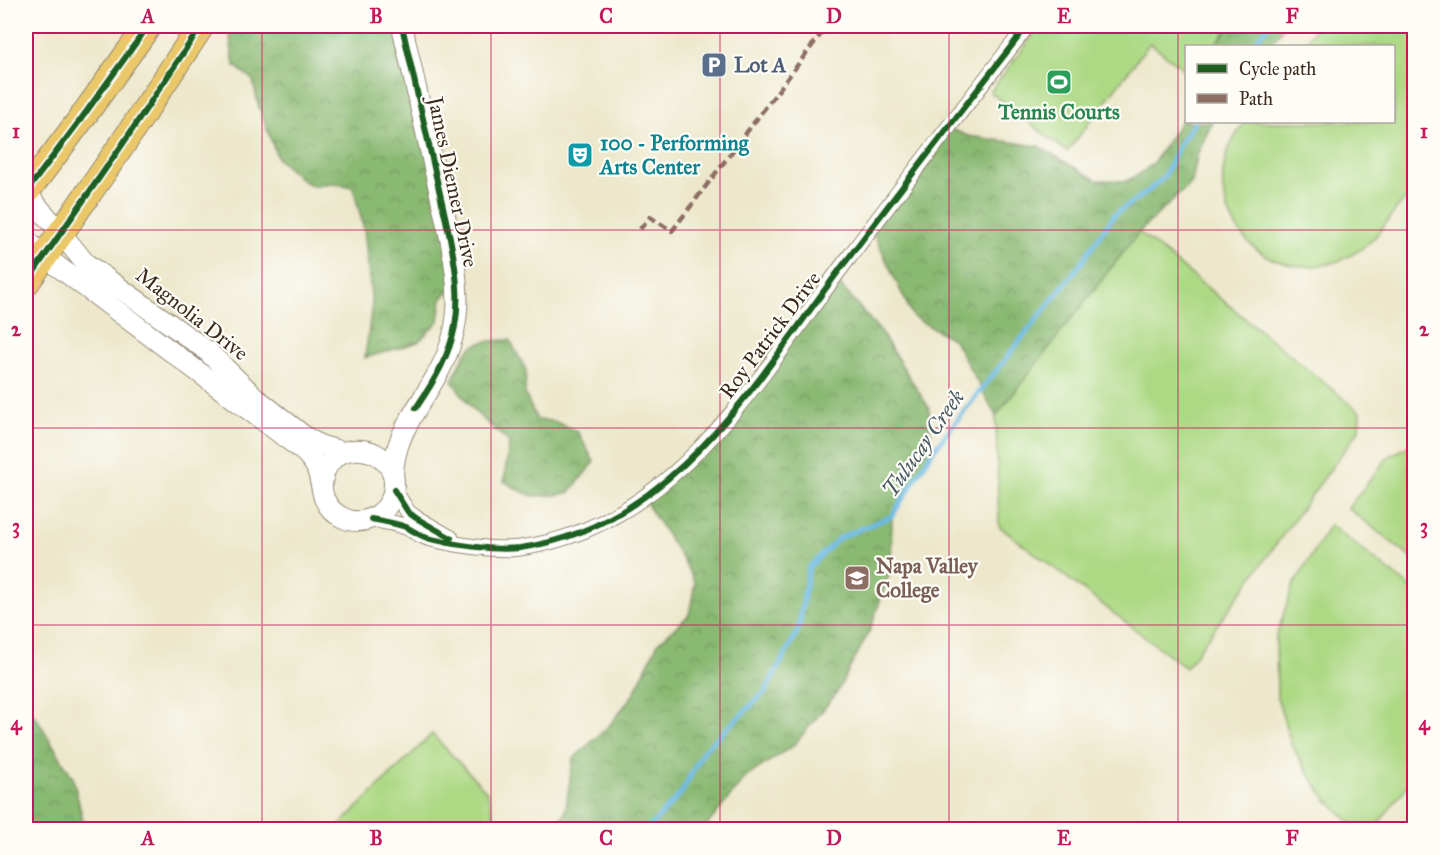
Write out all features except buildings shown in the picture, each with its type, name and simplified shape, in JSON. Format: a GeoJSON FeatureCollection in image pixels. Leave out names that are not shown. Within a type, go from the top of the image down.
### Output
{"type":"FeatureCollection","features":[{"type":"Feature","properties":{"kind":"main road"},"geometry":{"type":"LineString","coordinates":[[26,193],[148,26]]}},
{"type":"Feature","properties":{"kind":"main road"},"geometry":{"type":"LineString","coordinates":[[26,283],[35,248],[61,232],[201,26]]}},
{"type":"Feature","properties":{"kind":"street","name":"James Diemer Drive"},"geometry":{"type":"LineString","coordinates":[[393,483],[393,458],[398,440],[444,362],[457,321],[459,298],[456,266],[402,26]]}},
{"type":"Feature","properties":{"kind":"street","name":"Roy Patrick Drive"},"geometry":{"type":"LineString","coordinates":[[371,519],[406,527],[429,538],[477,547],[517,548],[554,542],[574,535],[606,520],[643,498],[699,451],[759,382],[848,258],[1027,26]]}},
{"type":"Feature","properties":{"kind":"street","name":"Magnolia Drive"},"geometry":{"type":"LineString","coordinates":[[26,193],[85,263],[206,350],[257,399],[319,445],[370,451],[382,458],[393,483]]}},
{"type":"Feature","properties":{"kind":"street","name":"Magnolia Drive"},"geometry":{"type":"LineString","coordinates":[[35,248],[301,449],[316,467],[327,503],[338,515],[351,521],[371,519]]}},
{"type":"Feature","properties":{"kind":"street","name":"James Diemer Drive"},"geometry":{"type":"LineString","coordinates":[[350,450],[374,445],[390,435],[416,408]]}},
{"type":"Feature","properties":{"kind":"street"},"geometry":{"type":"LineString","coordinates":[[322,488],[325,469],[333,459],[350,450]]}},
{"type":"Feature","properties":{"kind":"street","name":"Roy Patrick Drive"},"geometry":{"type":"LineString","coordinates":[[393,483],[408,512],[462,544]]}},
{"type":"Feature","properties":{"kind":"street"},"geometry":{"type":"LineString","coordinates":[[371,519],[386,508],[393,483]]}},
{"type":"Feature","properties":{"kind":"green space"},"geometry":{"type":"Polygon","coordinates":[[[233,26],[402,26],[458,281],[442,298],[439,321],[418,342],[365,358],[372,305],[364,229],[353,187],[334,183],[315,186],[303,181],[278,159],[258,104],[253,80],[234,65],[229,31],[233,26]]]}},
{"type":"Feature","properties":{"kind":"green space","name":"Tennis Courts"},"geometry":{"type":"Polygon","coordinates":[[[1040,26],[1230,26],[1215,45],[1185,45],[1185,70],[1150,43],[1067,152],[990,92],[1040,26]]]}},
{"type":"Feature","properties":{"kind":"green space"},"geometry":{"type":"Polygon","coordinates":[[[1230,26],[1285,26],[1270,45],[1215,45],[1230,26]]]}},
{"type":"Feature","properties":{"kind":"green space"},"geometry":{"type":"Polygon","coordinates":[[[1317,26],[1414,26],[1416,176],[1414,185],[1370,242],[1349,256],[1330,263],[1311,266],[1292,265],[1274,260],[1257,250],[1243,237],[1232,219],[1223,191],[1223,176],[1228,150],[1244,123],[1395,123],[1395,45],[1303,45],[1317,26]]]}},
{"type":"Feature","properties":{"kind":"green space"},"geometry":{"type":"Polygon","coordinates":[[[1185,115],[1185,123],[1212,123],[1197,155],[1192,182],[1139,232],[996,416],[954,340],[913,317],[871,228],[948,128],[968,136],[1038,146],[1096,180],[1126,181],[1140,174],[1153,163],[1185,115]]]}},
{"type":"Feature","properties":{"kind":"green space"},"geometry":{"type":"Polygon","coordinates":[[[1139,232],[1360,412],[1359,430],[1186,668],[999,526],[996,416],[1139,232]]]}},
{"type":"Feature","properties":{"kind":"green space"},"geometry":{"type":"Polygon","coordinates":[[[833,277],[880,331],[929,408],[932,452],[892,516],[891,569],[870,630],[836,694],[794,745],[746,777],[704,829],[551,830],[565,813],[573,759],[609,726],[633,695],[658,643],[689,615],[695,583],[685,563],[643,498],[699,451],[833,277]]]}},
{"type":"Feature","properties":{"kind":"green space"},"geometry":{"type":"Polygon","coordinates":[[[510,340],[526,370],[525,394],[537,420],[554,421],[578,432],[594,462],[569,493],[535,496],[504,481],[509,442],[474,411],[452,381],[462,360],[472,347],[486,342],[510,340]]]}},
{"type":"Feature","properties":{"kind":"green space"},"geometry":{"type":"Polygon","coordinates":[[[1414,443],[1414,560],[1348,508],[1388,457],[1414,443]]]}},
{"type":"Feature","properties":{"kind":"green space"},"geometry":{"type":"Polygon","coordinates":[[[1330,525],[1414,590],[1414,777],[1374,829],[1351,823],[1327,800],[1291,744],[1277,697],[1276,637],[1293,586],[1330,525]]]}},
{"type":"Feature","properties":{"kind":"green space"},"geometry":{"type":"Polygon","coordinates":[[[26,709],[36,717],[73,778],[84,825],[87,829],[26,829],[26,709]]]}},
{"type":"Feature","properties":{"kind":"green space"},"geometry":{"type":"Polygon","coordinates":[[[432,734],[487,792],[497,829],[336,829],[432,734]]]}},
{"type":"Feature","properties":{"kind":"waterway","name":"Tulucay Creek"},"geometry":{"type":"LineString","coordinates":[[1253,45],[1268,26]]}},
{"type":"Feature","properties":{"kind":"waterway","name":"Tulucay Creek"},"geometry":{"type":"LineString","coordinates":[[647,830],[682,792],[703,751],[765,692],[798,631],[809,567],[839,538],[892,516],[932,452],[1079,266],[1115,214],[1146,193],[1164,177],[1180,143],[1194,123]]}},
{"type":"Feature","properties":{"kind":"marked path"},"geometry":{"type":"LineString","coordinates":[[640,229],[650,217],[672,231],[827,26]]}},
{"type":"Feature","properties":{"kind":"cycle path"},"geometry":{"type":"LineString","coordinates":[[26,192],[148,26]]}},
{"type":"Feature","properties":{"kind":"cycle path"},"geometry":{"type":"LineString","coordinates":[[26,283],[201,26]]}},
{"type":"Feature","properties":{"kind":"cycle path"},"geometry":{"type":"LineString","coordinates":[[402,26],[450,238],[457,287],[455,328],[450,346],[442,365],[416,408]]}},
{"type":"Feature","properties":{"kind":"cycle path"},"geometry":{"type":"LineString","coordinates":[[371,519],[406,527],[428,538],[452,543],[487,548],[520,548],[576,534],[626,509],[671,476],[712,436],[749,393],[872,227],[1027,26]]}},
{"type":"Feature","properties":{"kind":"cycle path"},"geometry":{"type":"LineString","coordinates":[[394,490],[408,512],[451,538]]}},
{"type":"Feature","properties":{"kind":"place","name":"Lot A"},"geometry":{"type":"Point","coordinates":[714,65]}},
{"type":"Feature","properties":{"kind":"place","name":"Tennis Courts"},"geometry":{"type":"Point","coordinates":[1059,82]}},
{"type":"Feature","properties":{"kind":"place","name":"100 - Performing Arts Center"},"geometry":{"type":"Point","coordinates":[580,155]}},
{"type":"Feature","properties":{"kind":"place","name":"Napa Valley College"},"geometry":{"type":"Point","coordinates":[857,578]}}]}
